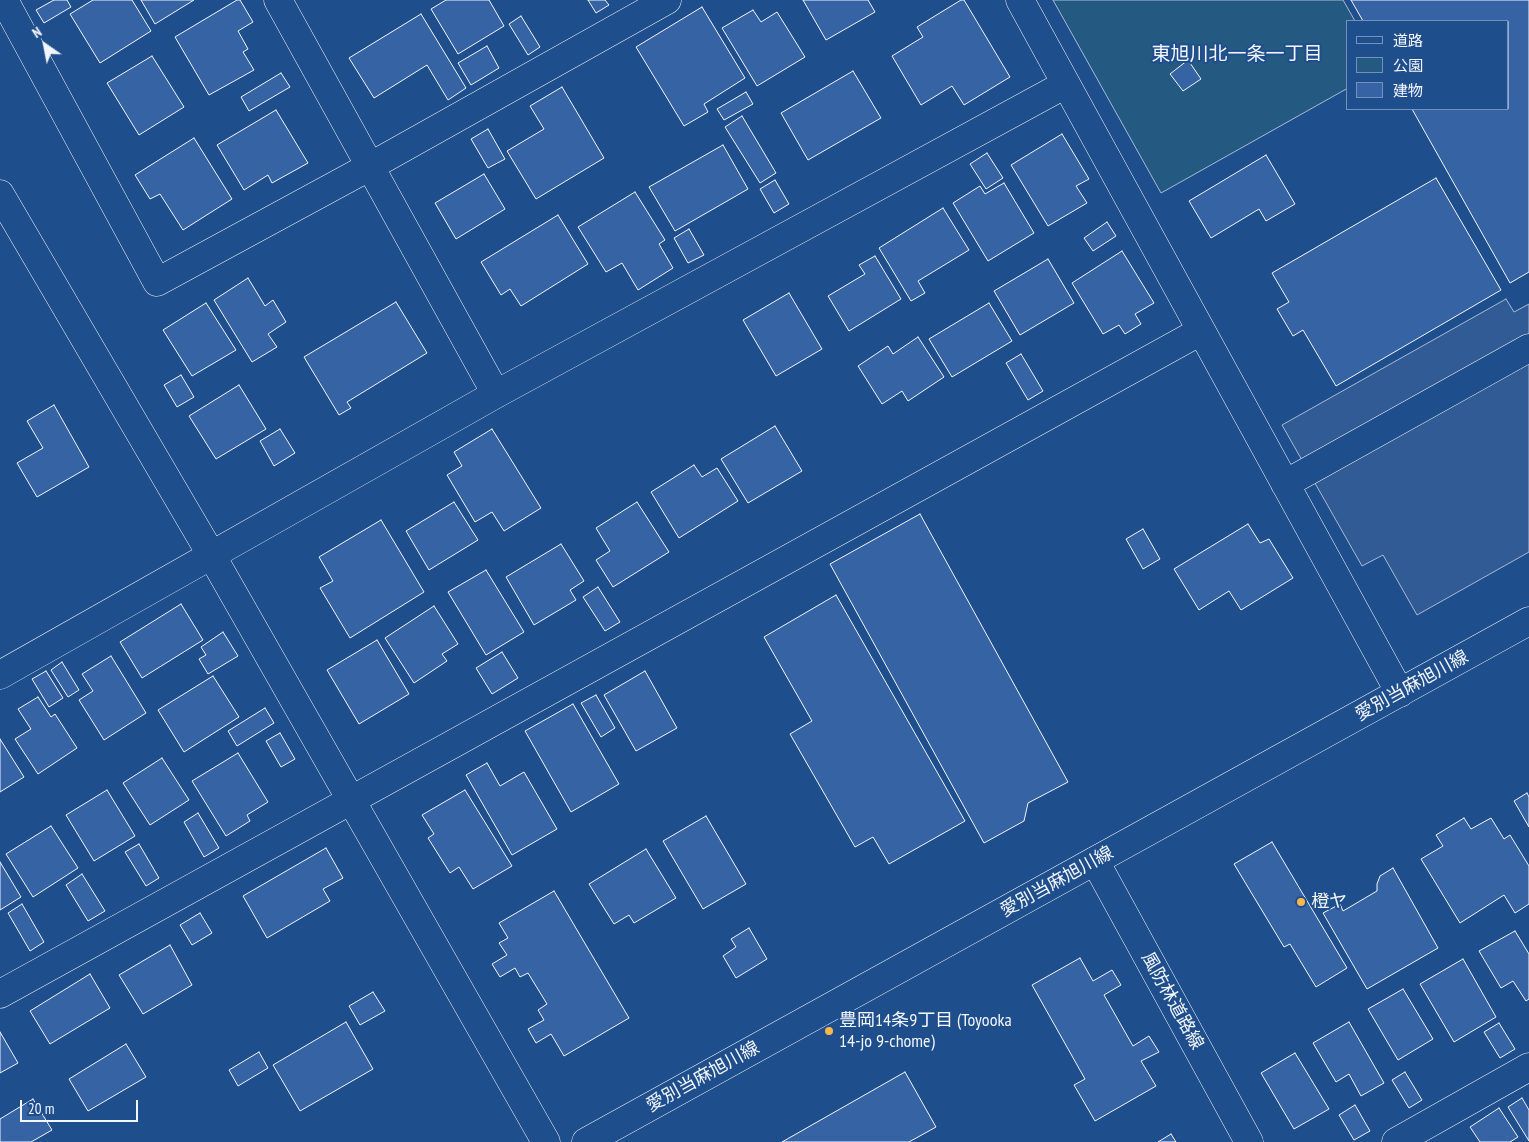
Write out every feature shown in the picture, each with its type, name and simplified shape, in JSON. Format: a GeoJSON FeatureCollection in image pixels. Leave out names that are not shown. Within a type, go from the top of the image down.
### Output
{"type":"FeatureCollection","features":[{"type":"Feature","properties":{"kind":"street"},"geometry":{"type":"LineString","coordinates":[[4,0],[157,282],[369,167],[667,0]]}},
{"type":"Feature","properties":{"kind":"street"},"geometry":{"type":"LineString","coordinates":[[278,0],[496,394]]}},
{"type":"Feature","properties":{"kind":"street"},"geometry":{"type":"LineString","coordinates":[[1020,0],[1400,693]]}},
{"type":"Feature","properties":{"kind":"street"},"geometry":{"type":"LineString","coordinates":[[0,675],[496,394],[1066,84]]}},
{"type":"Feature","properties":{"kind":"street"},"geometry":{"type":"LineString","coordinates":[[0,194],[353,800],[546,1142]]}},
{"type":"Feature","properties":{"kind":"street"},"geometry":{"type":"LineString","coordinates":[[0,994],[1201,331]]}},
{"type":"Feature","properties":{"kind":"street"},"geometry":{"type":"LineString","coordinates":[[1285,484],[1529,348]]}},
{"type":"Feature","properties":{"kind":"street","name":"愛別当麻旭川線"},"geometry":{"type":"LineString","coordinates":[[586,1142],[1529,621]]}},
{"type":"Feature","properties":{"kind":"street","name":"風防林道路線"},"geometry":{"type":"LineString","coordinates":[[1095,861],[1249,1142]]}},
{"type":"Feature","properties":{"kind":"street"},"geometry":{"type":"LineString","coordinates":[[1396,1142],[1529,1067]]}},
{"type":"Feature","properties":{"kind":"green space"},"geometry":{"type":"Polygon","coordinates":[[[1053,0],[1343,0],[1354,20],[1346,20],[1346,89],[1161,193],[1053,0]]]}},
{"type":"Feature","properties":{"kind":"shaded area"},"geometry":{"type":"Polygon","coordinates":[[[1506,299],[1514,312],[1529,304],[1529,552],[1417,615],[1383,555],[1362,566],[1282,425],[1506,299]]]}},
{"type":"Feature","properties":{"kind":"building"},"geometry":{"type":"Polygon","coordinates":[[[54,0],[67,0],[71,7],[44,23],[36,10],[54,0]]]}},
{"type":"Feature","properties":{"kind":"building"},"geometry":{"type":"Polygon","coordinates":[[[93,0],[132,0],[151,31],[100,63],[70,14],[93,0]]]}},
{"type":"Feature","properties":{"kind":"building"},"geometry":{"type":"Polygon","coordinates":[[[141,0],[194,0],[155,24],[141,0]]]}},
{"type":"Feature","properties":{"kind":"building"},"geometry":{"type":"Polygon","coordinates":[[[240,0],[253,22],[238,31],[248,49],[243,52],[254,70],[209,95],[175,37],[240,0]]]}},
{"type":"Feature","properties":{"kind":"building"},"geometry":{"type":"Polygon","coordinates":[[[446,0],[489,0],[504,26],[458,54],[431,9],[446,0]]]}},
{"type":"Feature","properties":{"kind":"building"},"geometry":{"type":"Polygon","coordinates":[[[588,0],[605,0],[609,5],[596,13],[588,0]]]}},
{"type":"Feature","properties":{"kind":"building"},"geometry":{"type":"Polygon","coordinates":[[[803,0],[868,0],[875,12],[826,40],[803,0]]]}},
{"type":"Feature","properties":{"kind":"building"},"geometry":{"type":"Polygon","coordinates":[[[964,0],[1010,77],[964,105],[952,86],[921,105],[892,56],[923,37],[917,27],[964,0]]]}},
{"type":"Feature","properties":{"kind":"building"},"geometry":{"type":"Polygon","coordinates":[[[1351,0],[1529,0],[1529,272],[1510,283],[1413,110],[1509,110],[1509,20],[1362,20],[1351,0]]]}},
{"type":"Feature","properties":{"kind":"building"},"geometry":{"type":"Polygon","coordinates":[[[702,7],[745,78],[704,104],[708,112],[684,126],[636,47],[702,7]]]}},
{"type":"Feature","properties":{"kind":"building"},"geometry":{"type":"Polygon","coordinates":[[[753,10],[761,22],[777,12],[805,57],[757,86],[722,28],[753,10]]]}},
{"type":"Feature","properties":{"kind":"building"},"geometry":{"type":"Polygon","coordinates":[[[421,14],[466,88],[448,100],[427,65],[374,98],[349,58],[421,14]]]}},
{"type":"Feature","properties":{"kind":"building"},"geometry":{"type":"Polygon","coordinates":[[[521,16],[540,47],[528,55],[509,24],[521,16]]]}},
{"type":"Feature","properties":{"kind":"building"},"geometry":{"type":"Polygon","coordinates":[[[487,46],[499,68],[471,85],[458,63],[487,46]]]}},
{"type":"Feature","properties":{"kind":"building"},"geometry":{"type":"Polygon","coordinates":[[[152,56],[184,107],[139,135],[107,83],[152,56]]]}},
{"type":"Feature","properties":{"kind":"building"},"geometry":{"type":"Polygon","coordinates":[[[1188,60],[1201,79],[1183,91],[1170,74],[1188,60]]]}},
{"type":"Feature","properties":{"kind":"building"},"geometry":{"type":"Polygon","coordinates":[[[853,71],[881,118],[808,160],[781,113],[853,71]]]}},
{"type":"Feature","properties":{"kind":"building"},"geometry":{"type":"Polygon","coordinates":[[[281,73],[290,87],[249,111],[241,97],[281,73]]]}},
{"type":"Feature","properties":{"kind":"building"},"geometry":{"type":"Polygon","coordinates":[[[562,87],[604,158],[536,199],[507,151],[544,129],[530,106],[562,87]]]}},
{"type":"Feature","properties":{"kind":"building"},"geometry":{"type":"Polygon","coordinates":[[[746,92],[753,104],[724,120],[717,109],[746,92]]]}},
{"type":"Feature","properties":{"kind":"building"},"geometry":{"type":"Polygon","coordinates":[[[276,110],[308,163],[272,183],[268,175],[244,190],[217,145],[276,110]]]}},
{"type":"Feature","properties":{"kind":"building"},"geometry":{"type":"Polygon","coordinates":[[[742,116],[776,173],[760,183],[725,127],[742,116]]]}},
{"type":"Feature","properties":{"kind":"building"},"geometry":{"type":"Polygon","coordinates":[[[488,129],[505,159],[488,168],[471,139],[488,129]]]}},
{"type":"Feature","properties":{"kind":"building"},"geometry":{"type":"Polygon","coordinates":[[[1062,134],[1089,179],[1076,186],[1087,203],[1048,226],[1011,165],[1062,134]]]}},
{"type":"Feature","properties":{"kind":"building"},"geometry":{"type":"Polygon","coordinates":[[[194,138],[232,199],[183,230],[160,194],[150,199],[135,175],[194,138]]]}},
{"type":"Feature","properties":{"kind":"building"},"geometry":{"type":"Polygon","coordinates":[[[723,145],[748,189],[675,231],[649,187],[723,145]]]}},
{"type":"Feature","properties":{"kind":"building"},"geometry":{"type":"Polygon","coordinates":[[[987,153],[1003,178],[986,189],[970,164],[987,153]]]}},
{"type":"Feature","properties":{"kind":"building"},"geometry":{"type":"Polygon","coordinates":[[[1266,155],[1295,204],[1266,221],[1259,209],[1211,238],[1189,201],[1266,155]]]}},
{"type":"Feature","properties":{"kind":"building"},"geometry":{"type":"Polygon","coordinates":[[[484,174],[505,209],[456,239],[435,203],[484,174]]]}},
{"type":"Feature","properties":{"kind":"building"},"geometry":{"type":"Polygon","coordinates":[[[1436,178],[1501,290],[1336,386],[1303,330],[1293,336],[1277,309],[1289,302],[1272,273],[1436,178]]]}},
{"type":"Feature","properties":{"kind":"building"},"geometry":{"type":"Polygon","coordinates":[[[775,180],[789,204],[774,213],[760,189],[775,180]]]}},
{"type":"Feature","properties":{"kind":"building"},"geometry":{"type":"Polygon","coordinates":[[[1004,183],[1034,233],[988,261],[953,203],[980,186],[985,194],[1004,183]]]}},
{"type":"Feature","properties":{"kind":"building"},"geometry":{"type":"Polygon","coordinates":[[[635,192],[665,240],[659,244],[673,268],[638,290],[622,263],[606,272],[578,227],[635,192]]]}},
{"type":"Feature","properties":{"kind":"building"},"geometry":{"type":"Polygon","coordinates":[[[943,208],[969,250],[918,281],[925,293],[911,301],[879,248],[943,208]]]}},
{"type":"Feature","properties":{"kind":"building"},"geometry":{"type":"Polygon","coordinates":[[[558,215],[588,264],[521,306],[510,289],[501,295],[481,262],[558,215]]]}},
{"type":"Feature","properties":{"kind":"building"},"geometry":{"type":"Polygon","coordinates":[[[1107,222],[1116,236],[1093,251],[1084,238],[1107,222]]]}},
{"type":"Feature","properties":{"kind":"building"},"geometry":{"type":"Polygon","coordinates":[[[689,229],[704,255],[688,263],[674,238],[689,229]]]}},
{"type":"Feature","properties":{"kind":"building"},"geometry":{"type":"Polygon","coordinates":[[[1122,251],[1154,303],[1135,314],[1141,324],[1125,334],[1119,325],[1103,334],[1072,283],[1122,251]]]}},
{"type":"Feature","properties":{"kind":"building"},"geometry":{"type":"Polygon","coordinates":[[[875,256],[901,299],[849,331],[828,296],[865,274],[859,265],[875,256]]]}},
{"type":"Feature","properties":{"kind":"building"},"geometry":{"type":"Polygon","coordinates":[[[1048,259],[1074,303],[1020,335],[994,291],[1048,259]]]}},
{"type":"Feature","properties":{"kind":"building"},"geometry":{"type":"Polygon","coordinates":[[[248,278],[265,306],[273,300],[286,322],[268,334],[277,347],[252,362],[214,300],[248,278]]]}},
{"type":"Feature","properties":{"kind":"building"},"geometry":{"type":"Polygon","coordinates":[[[789,293],[822,349],[776,376],[743,320],[789,293]]]}},
{"type":"Feature","properties":{"kind":"building"},"geometry":{"type":"Polygon","coordinates":[[[396,302],[427,353],[347,402],[351,408],[339,415],[304,357],[396,302]]]}},
{"type":"Feature","properties":{"kind":"building"},"geometry":{"type":"Polygon","coordinates":[[[206,303],[236,350],[192,376],[163,330],[206,303]]]}},
{"type":"Feature","properties":{"kind":"building"},"geometry":{"type":"Polygon","coordinates":[[[989,303],[1012,341],[952,377],[929,339],[989,303]]]}},
{"type":"Feature","properties":{"kind":"building"},"geometry":{"type":"Polygon","coordinates":[[[918,337],[944,377],[908,401],[902,391],[882,404],[858,366],[888,346],[893,354],[918,337]]]}},
{"type":"Feature","properties":{"kind":"building"},"geometry":{"type":"Polygon","coordinates":[[[1021,354],[1043,391],[1028,400],[1006,363],[1021,354]]]}},
{"type":"Feature","properties":{"kind":"building"},"geometry":{"type":"Polygon","coordinates":[[[181,375],[194,397],[177,407],[164,385],[181,375]]]}},
{"type":"Feature","properties":{"kind":"building"},"geometry":{"type":"Polygon","coordinates":[[[239,385],[266,429],[216,459],[189,416],[239,385]]]}},
{"type":"Feature","properties":{"kind":"building"},"geometry":{"type":"Polygon","coordinates":[[[54,405],[89,467],[37,497],[17,463],[43,448],[27,421],[54,405]]]}},
{"type":"Feature","properties":{"kind":"building"},"geometry":{"type":"Polygon","coordinates":[[[775,426],[802,471],[748,503],[721,459],[775,426]]]}},
{"type":"Feature","properties":{"kind":"building"},"geometry":{"type":"Polygon","coordinates":[[[280,429],[295,453],[274,466],[260,441],[280,429]]]}},
{"type":"Feature","properties":{"kind":"building"},"geometry":{"type":"Polygon","coordinates":[[[492,429],[541,508],[504,531],[492,512],[475,522],[447,475],[462,466],[454,452],[492,429]]]}},
{"type":"Feature","properties":{"kind":"building"},"geometry":{"type":"Polygon","coordinates":[[[694,465],[702,477],[717,468],[738,501],[679,538],[651,492],[694,465]]]}},
{"type":"Feature","properties":{"kind":"building"},"geometry":{"type":"Polygon","coordinates":[[[454,502],[478,540],[429,570],[406,531],[454,502]]]}},
{"type":"Feature","properties":{"kind":"building"},"geometry":{"type":"Polygon","coordinates":[[[637,502],[669,552],[613,587],[596,560],[610,551],[596,528],[637,502]]]}},
{"type":"Feature","properties":{"kind":"building"},"geometry":{"type":"Polygon","coordinates":[[[920,514],[1068,782],[1028,803],[1024,821],[984,843],[830,564],[920,514]]]}},
{"type":"Feature","properties":{"kind":"building"},"geometry":{"type":"Polygon","coordinates":[[[381,520],[424,592],[350,638],[320,588],[333,581],[319,557],[381,520]]]}},
{"type":"Feature","properties":{"kind":"building"},"geometry":{"type":"Polygon","coordinates":[[[1248,524],[1260,543],[1269,539],[1293,578],[1241,610],[1229,591],[1199,610],[1174,569],[1248,524]]]}},
{"type":"Feature","properties":{"kind":"building"},"geometry":{"type":"Polygon","coordinates":[[[1143,529],[1160,559],[1143,569],[1126,539],[1143,529]]]}},
{"type":"Feature","properties":{"kind":"building"},"geometry":{"type":"Polygon","coordinates":[[[561,544],[584,581],[570,590],[576,600],[534,625],[506,577],[561,544]]]}},
{"type":"Feature","properties":{"kind":"building"},"geometry":{"type":"Polygon","coordinates":[[[486,570],[524,632],[486,655],[448,592],[486,570]]]}},
{"type":"Feature","properties":{"kind":"building"},"geometry":{"type":"Polygon","coordinates":[[[598,587],[620,622],[605,631],[583,597],[598,587]]]}},
{"type":"Feature","properties":{"kind":"building"},"geometry":{"type":"Polygon","coordinates":[[[836,595],[965,821],[889,864],[873,837],[855,847],[790,734],[812,721],[764,637],[836,595]]]}},
{"type":"Feature","properties":{"kind":"building"},"geometry":{"type":"Polygon","coordinates":[[[181,604],[203,640],[142,678],[120,642],[181,604]]]}},
{"type":"Feature","properties":{"kind":"building"},"geometry":{"type":"Polygon","coordinates":[[[434,606],[458,644],[442,654],[447,661],[414,683],[385,638],[434,606]]]}},
{"type":"Feature","properties":{"kind":"building"},"geometry":{"type":"Polygon","coordinates":[[[223,632],[238,656],[208,674],[199,659],[206,655],[201,647],[223,632]]]}},
{"type":"Feature","properties":{"kind":"building"},"geometry":{"type":"Polygon","coordinates":[[[377,640],[409,694],[359,724],[327,670],[377,640]]]}},
{"type":"Feature","properties":{"kind":"building"},"geometry":{"type":"Polygon","coordinates":[[[502,652],[518,678],[492,694],[476,668],[502,652]]]}},
{"type":"Feature","properties":{"kind":"building"},"geometry":{"type":"Polygon","coordinates":[[[111,656],[146,713],[104,740],[79,700],[93,691],[82,674],[111,656]]]}},
{"type":"Feature","properties":{"kind":"building"},"geometry":{"type":"Polygon","coordinates":[[[62,662],[79,690],[68,697],[51,670],[62,662]]]}},
{"type":"Feature","properties":{"kind":"building"},"geometry":{"type":"Polygon","coordinates":[[[46,671],[63,698],[49,707],[32,679],[46,671]]]}},
{"type":"Feature","properties":{"kind":"building"},"geometry":{"type":"Polygon","coordinates":[[[645,671],[677,728],[636,751],[604,695],[645,671]]]}},
{"type":"Feature","properties":{"kind":"building"},"geometry":{"type":"Polygon","coordinates":[[[213,676],[239,717],[184,752],[158,710],[213,676]]]}},
{"type":"Feature","properties":{"kind":"building"},"geometry":{"type":"Polygon","coordinates":[[[596,695],[615,728],[601,737],[581,703],[596,695]]]}},
{"type":"Feature","properties":{"kind":"building"},"geometry":{"type":"Polygon","coordinates":[[[38,697],[51,717],[55,714],[77,748],[38,774],[15,739],[31,729],[18,709],[38,697]]]}},
{"type":"Feature","properties":{"kind":"building"},"geometry":{"type":"Polygon","coordinates":[[[573,704],[619,784],[571,812],[525,731],[573,704]]]}},
{"type":"Feature","properties":{"kind":"building"},"geometry":{"type":"Polygon","coordinates":[[[265,708],[274,723],[237,746],[228,731],[265,708]]]}},
{"type":"Feature","properties":{"kind":"building"},"geometry":{"type":"Polygon","coordinates":[[[280,733],[295,759],[281,767],[266,741],[280,733]]]}},
{"type":"Feature","properties":{"kind":"building"},"geometry":{"type":"Polygon","coordinates":[[[0,739],[24,777],[0,792],[0,739]]]}},
{"type":"Feature","properties":{"kind":"building"},"geometry":{"type":"Polygon","coordinates":[[[238,753],[268,802],[247,815],[250,821],[226,836],[192,781],[238,753]]]}},
{"type":"Feature","properties":{"kind":"building"},"geometry":{"type":"Polygon","coordinates":[[[162,758],[189,800],[150,825],[123,783],[162,758]]]}},
{"type":"Feature","properties":{"kind":"building"},"geometry":{"type":"Polygon","coordinates":[[[487,763],[500,786],[524,772],[557,829],[512,855],[466,775],[487,763]]]}},
{"type":"Feature","properties":{"kind":"building"},"geometry":{"type":"Polygon","coordinates":[[[107,790],[135,836],[94,861],[66,815],[107,790]]]}},
{"type":"Feature","properties":{"kind":"building"},"geometry":{"type":"Polygon","coordinates":[[[465,790],[512,866],[473,889],[459,867],[450,873],[428,838],[434,834],[422,815],[465,790]]]}},
{"type":"Feature","properties":{"kind":"building"},"geometry":{"type":"Polygon","coordinates":[[[1527,793],[1529,797],[1529,827],[1514,801],[1527,793]]]}},
{"type":"Feature","properties":{"kind":"building"},"geometry":{"type":"Polygon","coordinates":[[[198,813],[219,848],[204,857],[184,822],[198,813]]]}},
{"type":"Feature","properties":{"kind":"building"},"geometry":{"type":"Polygon","coordinates":[[[706,816],[746,884],[703,909],[663,841],[706,816]]]}},
{"type":"Feature","properties":{"kind":"building"},"geometry":{"type":"Polygon","coordinates":[[[1464,818],[1471,829],[1491,818],[1504,839],[1510,835],[1529,866],[1529,904],[1515,913],[1504,895],[1460,923],[1421,859],[1443,846],[1436,835],[1464,818]]]}},
{"type":"Feature","properties":{"kind":"building"},"geometry":{"type":"Polygon","coordinates":[[[51,826],[78,868],[33,897],[6,854],[51,826]]]}},
{"type":"Feature","properties":{"kind":"building"},"geometry":{"type":"Polygon","coordinates":[[[1272,842],[1347,968],[1316,987],[1290,944],[1284,947],[1234,864],[1272,842]]]}},
{"type":"Feature","properties":{"kind":"building"},"geometry":{"type":"Polygon","coordinates":[[[139,844],[159,878],[146,886],[125,852],[139,844]]]}},
{"type":"Feature","properties":{"kind":"building"},"geometry":{"type":"Polygon","coordinates":[[[326,848],[343,878],[323,889],[330,901],[267,938],[243,896],[326,848]]]}},
{"type":"Feature","properties":{"kind":"building"},"geometry":{"type":"Polygon","coordinates":[[[646,849],[676,898],[634,923],[629,915],[614,924],[589,884],[646,849]]]}},
{"type":"Feature","properties":{"kind":"building"},"geometry":{"type":"Polygon","coordinates":[[[0,862],[21,897],[0,910],[0,862]]]}},
{"type":"Feature","properties":{"kind":"building"},"geometry":{"type":"Polygon","coordinates":[[[1393,868],[1438,948],[1367,989],[1323,913],[1340,904],[1343,911],[1377,891],[1380,876],[1393,868]]]}},
{"type":"Feature","properties":{"kind":"building"},"geometry":{"type":"Polygon","coordinates":[[[82,874],[105,911],[88,921],[66,885],[82,874]]]}},
{"type":"Feature","properties":{"kind":"building"},"geometry":{"type":"Polygon","coordinates":[[[554,891],[629,1018],[564,1056],[551,1034],[536,1043],[528,1029],[544,1020],[538,1010],[547,1004],[528,973],[520,977],[515,968],[500,977],[492,964],[507,955],[499,943],[508,938],[499,923],[554,891]]]}},
{"type":"Feature","properties":{"kind":"building"},"geometry":{"type":"Polygon","coordinates":[[[22,904],[44,942],[30,951],[8,913],[22,904]]]}},
{"type":"Feature","properties":{"kind":"building"},"geometry":{"type":"Polygon","coordinates":[[[200,913],[212,933],[192,945],[180,925],[200,913]]]}},
{"type":"Feature","properties":{"kind":"building"},"geometry":{"type":"Polygon","coordinates":[[[749,928],[767,959],[736,978],[723,956],[736,947],[731,939],[749,928]]]}},
{"type":"Feature","properties":{"kind":"building"},"geometry":{"type":"Polygon","coordinates":[[[1515,931],[1529,954],[1529,999],[1526,1001],[1513,981],[1501,988],[1479,951],[1515,931]]]}},
{"type":"Feature","properties":{"kind":"building"},"geometry":{"type":"Polygon","coordinates":[[[170,945],[192,985],[143,1014],[119,975],[170,945]]]}},
{"type":"Feature","properties":{"kind":"building"},"geometry":{"type":"Polygon","coordinates":[[[1080,958],[1093,981],[1112,970],[1121,985],[1104,995],[1133,1046],[1149,1036],[1159,1052],[1141,1061],[1156,1086],[1095,1121],[1074,1085],[1085,1079],[1032,985],[1080,958]]]}},
{"type":"Feature","properties":{"kind":"building"},"geometry":{"type":"Polygon","coordinates":[[[1463,959],[1496,1017],[1454,1042],[1420,984],[1463,959]]]}},
{"type":"Feature","properties":{"kind":"building"},"geometry":{"type":"Polygon","coordinates":[[[90,974],[110,1008],[50,1044],[30,1011],[90,974]]]}},
{"type":"Feature","properties":{"kind":"building"},"geometry":{"type":"Polygon","coordinates":[[[1403,989],[1433,1039],[1398,1060],[1368,1009],[1403,989]]]}},
{"type":"Feature","properties":{"kind":"building"},"geometry":{"type":"Polygon","coordinates":[[[373,992],[385,1011],[360,1025],[349,1006],[373,992]]]}},
{"type":"Feature","properties":{"kind":"building"},"geometry":{"type":"Polygon","coordinates":[[[346,1022],[373,1069],[300,1111],[273,1065],[346,1022]]]}},
{"type":"Feature","properties":{"kind":"building"},"geometry":{"type":"Polygon","coordinates":[[[1349,1022],[1384,1083],[1361,1096],[1349,1074],[1336,1082],[1313,1043],[1349,1022]]]}},
{"type":"Feature","properties":{"kind":"building"},"geometry":{"type":"Polygon","coordinates":[[[1499,1023],[1515,1049],[1500,1058],[1484,1032],[1499,1023]]]}},
{"type":"Feature","properties":{"kind":"building"},"geometry":{"type":"Polygon","coordinates":[[[0,1032],[18,1063],[0,1073],[0,1032]]]}},
{"type":"Feature","properties":{"kind":"building"},"geometry":{"type":"Polygon","coordinates":[[[126,1044],[146,1077],[88,1111],[69,1079],[126,1044]]]}},
{"type":"Feature","properties":{"kind":"building"},"geometry":{"type":"Polygon","coordinates":[[[259,1052],[268,1068],[238,1086],[229,1070],[259,1052]]]}},
{"type":"Feature","properties":{"kind":"building"},"geometry":{"type":"Polygon","coordinates":[[[1295,1053],[1329,1109],[1294,1129],[1261,1073],[1295,1053]]]}},
{"type":"Feature","properties":{"kind":"building"},"geometry":{"type":"Polygon","coordinates":[[[905,1072],[936,1127],[909,1142],[782,1142],[905,1072]]]}},
{"type":"Feature","properties":{"kind":"building"},"geometry":{"type":"Polygon","coordinates":[[[1405,1072],[1422,1100],[1409,1108],[1392,1080],[1405,1072]]]}},
{"type":"Feature","properties":{"kind":"building"},"geometry":{"type":"Polygon","coordinates":[[[1522,1098],[1529,1110],[1529,1141],[1508,1107],[1522,1098]]]}},
{"type":"Feature","properties":{"kind":"building"},"geometry":{"type":"Polygon","coordinates":[[[33,1099],[52,1130],[31,1142],[0,1142],[0,1119],[33,1099]]]}},
{"type":"Feature","properties":{"kind":"building"},"geometry":{"type":"Polygon","coordinates":[[[1355,1105],[1370,1131],[1354,1140],[1339,1115],[1355,1105]]]}},
{"type":"Feature","properties":{"kind":"building"},"geometry":{"type":"Polygon","coordinates":[[[1499,1108],[1518,1137],[1510,1142],[1480,1142],[1470,1127],[1499,1108]]]}},
{"type":"Feature","properties":{"kind":"building"},"geometry":{"type":"Polygon","coordinates":[[[1171,1134],[1176,1142],[1158,1142],[1171,1134]]]}},
{"type":"Feature","properties":{"kind":"place","name":"橙ヤ"},"geometry":{"type":"Point","coordinates":[1301,902]}},
{"type":"Feature","properties":{"kind":"place","name":"豊岡14条9丁目 (Toyooka 14-jo 9-chome)"},"geometry":{"type":"Point","coordinates":[829,1031]}},
{"type":"Feature","properties":{"kind":"district","name":"東旭川北一条一丁目"},"geometry":{"type":"Point","coordinates":[1237,55]}}]}
